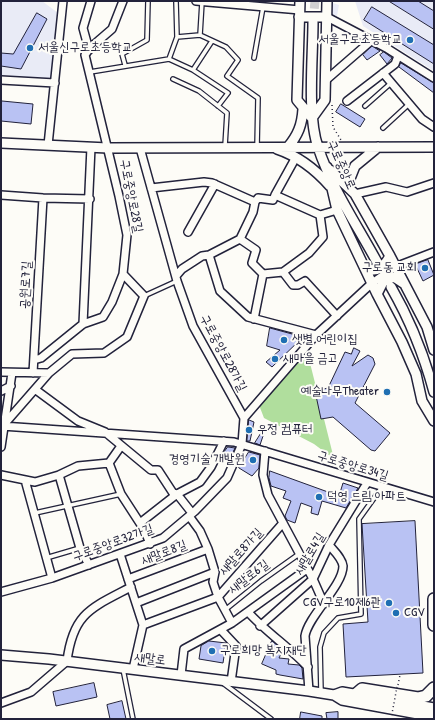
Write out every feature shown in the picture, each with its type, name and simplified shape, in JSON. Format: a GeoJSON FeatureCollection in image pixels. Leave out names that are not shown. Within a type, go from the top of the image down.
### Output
{"type":"FeatureCollection","features":[{"type":"Feature","properties":{"kind":"main road"},"geometry":{"type":"LineString","coordinates":[[434,599],[434,625]]}},
{"type":"Feature","properties":{"kind":"main road"},"geometry":{"type":"LineString","coordinates":[[355,695],[362,689],[418,698],[428,694],[434,688]]}},
{"type":"Feature","properties":{"kind":"street"},"geometry":{"type":"LineString","coordinates":[[48,145],[63,1]]}},
{"type":"Feature","properties":{"kind":"street"},"geometry":{"type":"LineString","coordinates":[[89,50],[83,28],[91,1]]}},
{"type":"Feature","properties":{"kind":"street"},"geometry":{"type":"LineString","coordinates":[[108,148],[85,55],[112,28],[123,1]]}},
{"type":"Feature","properties":{"kind":"street"},"geometry":{"type":"LineString","coordinates":[[200,1],[263,4],[300,9],[327,17],[372,40],[434,78]]}},
{"type":"Feature","properties":{"kind":"street"},"geometry":{"type":"LineString","coordinates":[[300,9],[297,100],[312,118],[325,100],[327,1]]}},
{"type":"Feature","properties":{"kind":"street","name":"구로중앙로"},"geometry":{"type":"LineString","coordinates":[[314,22],[312,118],[317,147],[326,167],[377,262]]}},
{"type":"Feature","properties":{"kind":"street"},"geometry":{"type":"LineString","coordinates":[[326,80],[372,40]]}},
{"type":"Feature","properties":{"kind":"street"},"geometry":{"type":"LineString","coordinates":[[347,101],[395,64],[398,56]]}},
{"type":"Feature","properties":{"kind":"street"},"geometry":{"type":"LineString","coordinates":[[383,73],[422,119],[434,127]]}},
{"type":"Feature","properties":{"kind":"street"},"geometry":{"type":"LineString","coordinates":[[1,80],[55,83]]}},
{"type":"Feature","properties":{"kind":"street"},"geometry":{"type":"LineString","coordinates":[[288,147],[296,137],[302,124],[303,109]]}},
{"type":"Feature","properties":{"kind":"street","name":"구로중앙로28길"},"geometry":{"type":"LineString","coordinates":[[1,147],[1,143],[108,148],[434,147]]}},
{"type":"Feature","properties":{"kind":"street"},"geometry":{"type":"LineString","coordinates":[[83,324],[90,199],[91,147]]}},
{"type":"Feature","properties":{"kind":"street"},"geometry":{"type":"LineString","coordinates":[[346,186],[355,166],[378,147]]}},
{"type":"Feature","properties":{"kind":"street","name":"구로중앙로28길"},"geometry":{"type":"LineString","coordinates":[[34,360],[41,358],[83,324],[103,317],[112,302],[124,274],[127,235],[108,148]]}},
{"type":"Feature","properties":{"kind":"street","name":"구로중앙로28가길"},"geometry":{"type":"LineString","coordinates":[[140,148],[177,279],[193,326],[244,418]]}},
{"type":"Feature","properties":{"kind":"street"},"geometry":{"type":"LineString","coordinates":[[272,148],[296,157],[311,167],[331,188]]}},
{"type":"Feature","properties":{"kind":"street"},"geometry":{"type":"LineString","coordinates":[[177,279],[182,269],[202,256],[209,255],[240,239],[253,212],[255,202],[258,198],[273,200],[296,157]]}},
{"type":"Feature","properties":{"kind":"street"},"geometry":{"type":"LineString","coordinates":[[326,167],[355,194],[404,284],[431,326],[434,350]]}},
{"type":"Feature","properties":{"kind":"street"},"geometry":{"type":"LineString","coordinates":[[326,167],[337,210],[376,294],[402,342],[416,374],[422,402],[434,421]]}},
{"type":"Feature","properties":{"kind":"street"},"geometry":{"type":"LineString","coordinates":[[151,188],[204,182],[215,184],[255,202]]}},
{"type":"Feature","properties":{"kind":"street"},"geometry":{"type":"LineString","coordinates":[[355,194],[386,187],[407,192],[434,183]]}},
{"type":"Feature","properties":{"kind":"street"},"geometry":{"type":"LineString","coordinates":[[188,232],[215,184]]}},
{"type":"Feature","properties":{"kind":"street"},"geometry":{"type":"LineString","coordinates":[[1,195],[90,199]]}},
{"type":"Feature","properties":{"kind":"street"},"geometry":{"type":"LineString","coordinates":[[275,195],[320,215],[337,210]]}},
{"type":"Feature","properties":{"kind":"street","name":"공원로7길"},"geometry":{"type":"LineString","coordinates":[[33,373],[43,198]]}},
{"type":"Feature","properties":{"kind":"street"},"geometry":{"type":"LineString","coordinates":[[263,274],[283,272],[309,253],[323,237],[320,215]]}},
{"type":"Feature","properties":{"kind":"street"},"geometry":{"type":"LineString","coordinates":[[240,239],[256,250],[252,263],[263,274]]}},
{"type":"Feature","properties":{"kind":"street"},"geometry":{"type":"LineString","coordinates":[[244,418],[316,335],[372,283],[396,267],[434,252]]}},
{"type":"Feature","properties":{"kind":"street"},"geometry":{"type":"LineString","coordinates":[[209,255],[220,291],[248,317],[316,335]]}},
{"type":"Feature","properties":{"kind":"street"},"geometry":{"type":"LineString","coordinates":[[364,266],[369,270],[376,270],[384,266],[390,256]]}},
{"type":"Feature","properties":{"kind":"street"},"geometry":{"type":"LineString","coordinates":[[283,272],[293,285],[298,285],[305,281],[336,316]]}},
{"type":"Feature","properties":{"kind":"street"},"geometry":{"type":"LineString","coordinates":[[2,427],[36,390],[49,373],[72,354],[104,354],[127,337],[144,296],[124,274]]}},
{"type":"Feature","properties":{"kind":"street"},"geometry":{"type":"LineString","coordinates":[[254,319],[263,274]]}},
{"type":"Feature","properties":{"kind":"street"},"geometry":{"type":"LineString","coordinates":[[376,294],[383,282],[394,277],[404,284]]}},
{"type":"Feature","properties":{"kind":"street"},"geometry":{"type":"LineString","coordinates":[[391,287],[406,314],[427,365],[434,392]]}},
{"type":"Feature","properties":{"kind":"street"},"geometry":{"type":"LineString","coordinates":[[1,372],[49,373]]}},
{"type":"Feature","properties":{"kind":"street"},"geometry":{"type":"LineString","coordinates":[[1,447],[2,427],[11,386],[12,373]]}},
{"type":"Feature","properties":{"kind":"street"},"geometry":{"type":"LineString","coordinates":[[1,391],[11,386]]}},
{"type":"Feature","properties":{"kind":"street","name":"구로중앙로34길"},"geometry":{"type":"LineString","coordinates":[[36,390],[78,421],[105,432],[151,470],[158,470],[173,493],[177,494],[191,515]]}},
{"type":"Feature","properties":{"kind":"street","name":"구로중앙로32가길"},"geometry":{"type":"LineString","coordinates":[[1,592],[52,578],[150,544],[163,538],[191,515],[227,478],[242,444],[244,418]]}},
{"type":"Feature","properties":{"kind":"street","name":"구로중앙로34길"},"geometry":{"type":"LineString","coordinates":[[2,427],[105,432],[224,441],[242,444],[434,502]]}},
{"type":"Feature","properties":{"kind":"street"},"geometry":{"type":"LineString","coordinates":[[140,523],[177,494],[200,482],[211,468],[224,441]]}},
{"type":"Feature","properties":{"kind":"street"},"geometry":{"type":"LineString","coordinates":[[1,475],[35,482],[59,475],[78,466],[109,463],[121,446]]}},
{"type":"Feature","properties":{"kind":"street"},"geometry":{"type":"LineString","coordinates":[[265,451],[263,475],[268,495],[313,579],[324,604]]}},
{"type":"Feature","properties":{"kind":"street"},"geometry":{"type":"LineString","coordinates":[[109,463],[121,494],[140,523],[150,544]]}},
{"type":"Feature","properties":{"kind":"street"},"geometry":{"type":"LineString","coordinates":[[59,475],[80,548],[89,565]]}},
{"type":"Feature","properties":{"kind":"street"},"geometry":{"type":"LineString","coordinates":[[25,480],[52,578]]}},
{"type":"Feature","properties":{"kind":"street","name":"새말로4길"},"geometry":{"type":"LineString","coordinates":[[260,626],[313,579],[329,545],[367,483]]}},
{"type":"Feature","properties":{"kind":"street","name":"새말로8가길"},"geometry":{"type":"LineString","coordinates":[[191,515],[208,548],[215,572],[213,582],[218,598]]}},
{"type":"Feature","properties":{"kind":"street","name":"새말로8가길"},"geometry":{"type":"LineString","coordinates":[[143,625],[218,598],[283,523]]}},
{"type":"Feature","properties":{"kind":"street"},"geometry":{"type":"LineString","coordinates":[[309,690],[306,629],[324,604],[340,575],[343,566],[341,559],[329,545]]}},
{"type":"Feature","properties":{"kind":"street","name":"새말로8길"},"geometry":{"type":"LineString","coordinates":[[128,579],[208,548]]}},
{"type":"Feature","properties":{"kind":"street","name":"새말로8길"},"geometry":{"type":"LineString","coordinates":[[120,554],[143,625]]}},
{"type":"Feature","properties":{"kind":"street","name":"새말로6길"},"geometry":{"type":"LineString","coordinates":[[181,676],[184,649],[232,623],[307,569]]}},
{"type":"Feature","properties":{"kind":"street"},"geometry":{"type":"LineString","coordinates":[[136,604],[215,572]]}},
{"type":"Feature","properties":{"kind":"street"},"geometry":{"type":"LineString","coordinates":[[1,703],[31,692],[67,661],[70,640],[81,619],[91,608],[131,587]]}},
{"type":"Feature","properties":{"kind":"street"},"geometry":{"type":"LineString","coordinates":[[218,598],[225,611]]}},
{"type":"Feature","properties":{"kind":"street","name":"새말로6길"},"geometry":{"type":"LineString","coordinates":[[225,611],[232,623]]}},
{"type":"Feature","properties":{"kind":"street"},"geometry":{"type":"LineString","coordinates":[[248,612],[260,626],[286,646],[308,667]]}},
{"type":"Feature","properties":{"kind":"street"},"geometry":{"type":"LineString","coordinates":[[133,670],[143,625]]}},
{"type":"Feature","properties":{"kind":"street"},"geometry":{"type":"LineString","coordinates":[[221,630],[236,646],[231,682]]}},
{"type":"Feature","properties":{"kind":"street","name":"새말로"},"geometry":{"type":"LineString","coordinates":[[1,655],[67,661],[231,682],[309,690],[334,695],[342,700],[434,717]]}},
{"type":"Feature","properties":{"kind":"street","name":"새말로"},"geometry":{"type":"LineString","coordinates":[[334,695],[342,692],[434,708]]}},
{"type":"Feature","properties":{"kind":"lane"},"geometry":{"type":"LineString","coordinates":[[125,65],[122,54],[147,40],[148,1]]}},
{"type":"Feature","properties":{"kind":"lane"},"geometry":{"type":"LineString","coordinates":[[169,59],[177,37],[176,1]]}},
{"type":"Feature","properties":{"kind":"lane"},"geometry":{"type":"LineString","coordinates":[[200,1],[200,35]]}},
{"type":"Feature","properties":{"kind":"lane"},"geometry":{"type":"LineString","coordinates":[[254,58],[263,4]]}},
{"type":"Feature","properties":{"kind":"lane"},"geometry":{"type":"LineString","coordinates":[[177,37],[200,35],[226,47],[238,60],[227,76],[258,98],[258,147]]}},
{"type":"Feature","properties":{"kind":"lane"},"geometry":{"type":"LineString","coordinates":[[193,70],[212,40]]}},
{"type":"Feature","properties":{"kind":"lane"},"geometry":{"type":"LineString","coordinates":[[90,72],[125,65],[169,59],[193,70],[228,93],[218,106]]}},
{"type":"Feature","properties":{"kind":"lane"},"geometry":{"type":"LineString","coordinates":[[173,79],[199,91],[227,113],[225,147]]}},
{"type":"Feature","properties":{"kind":"lane"},"geometry":{"type":"LineString","coordinates":[[365,106],[391,83]]}},
{"type":"Feature","properties":{"kind":"lane"},"geometry":{"type":"LineString","coordinates":[[383,128],[410,104]]}},
{"type":"Feature","properties":{"kind":"lane"},"geometry":{"type":"LineString","coordinates":[[144,296],[177,279]]}},
{"type":"Feature","properties":{"kind":"lane"},"geometry":{"type":"LineString","coordinates":[[321,692],[320,647],[324,633],[338,618],[361,614],[359,519],[382,487]]}},
{"type":"Feature","properties":{"kind":"lane"},"geometry":{"type":"LineString","coordinates":[[34,513],[68,507],[121,494]]}},
{"type":"Feature","properties":{"kind":"lane"},"geometry":{"type":"LineString","coordinates":[[46,558],[80,548]]}},
{"type":"Feature","properties":{"kind":"lane","name":"새말로6길"},"geometry":{"type":"LineString","coordinates":[[225,611],[261,581],[299,554]]}},
{"type":"Feature","properties":{"kind":"lane"},"geometry":{"type":"LineString","coordinates":[[123,668],[133,719]]}},
{"type":"Feature","properties":{"kind":"lane"},"geometry":{"type":"LineString","coordinates":[[219,680],[271,719]]}},
{"type":"Feature","properties":{"kind":"path"},"geometry":{"type":"LineString","coordinates":[[391,719],[400,675]]}},
{"type":"Feature","properties":{"kind":"shaded area","name":"서울신구로초등학교"},"geometry":{"type":"Polygon","coordinates":[[[1,1],[42,1],[62,16],[55,83],[1,80],[1,1]]]}},
{"type":"Feature","properties":{"kind":"shaded area","name":"서울구로초등학교"},"geometry":{"type":"Polygon","coordinates":[[[355,1],[434,1],[434,71],[363,26],[355,1]]]}},
{"type":"Feature","properties":{"kind":"shaded area"},"geometry":{"type":"Polygon","coordinates":[[[330,2],[339,5],[337,16],[331,14],[330,2]]]}},
{"type":"Feature","properties":{"kind":"green space"},"geometry":{"type":"Polygon","coordinates":[[[307,351],[334,459],[314,444],[264,418],[259,405],[307,351]]]}},
{"type":"Feature","properties":{"kind":"building"},"geometry":{"type":"Polygon","coordinates":[[[389,1],[418,1],[434,11],[434,29],[389,1]]]}},
{"type":"Feature","properties":{"kind":"building"},"geometry":{"type":"Polygon","coordinates":[[[372,7],[434,45],[434,64],[364,20],[372,7]]]}},
{"type":"Feature","properties":{"kind":"building"},"geometry":{"type":"Polygon","coordinates":[[[37,13],[47,19],[21,69],[1,66],[1,53],[13,54],[37,13]]]}},
{"type":"Feature","properties":{"kind":"building"},"geometry":{"type":"Polygon","coordinates":[[[372,46],[380,51],[367,60],[363,55],[372,46]]]}},
{"type":"Feature","properties":{"kind":"building"},"geometry":{"type":"Polygon","coordinates":[[[384,52],[392,58],[387,64],[380,55],[384,52]]]}},
{"type":"Feature","properties":{"kind":"building"},"geometry":{"type":"Polygon","coordinates":[[[401,63],[434,83],[434,93],[399,67],[401,63]]]}},
{"type":"Feature","properties":{"kind":"building"},"geometry":{"type":"Polygon","coordinates":[[[2,101],[33,104],[31,124],[1,121],[2,101]]]}},
{"type":"Feature","properties":{"kind":"building"},"geometry":{"type":"Polygon","coordinates":[[[341,104],[365,119],[360,127],[336,112],[341,104]]]}},
{"type":"Feature","properties":{"kind":"building","name":"구로동 교회"},"geometry":{"type":"Polygon","coordinates":[[[428,260],[434,275],[423,281],[415,264],[428,260]]]}},
{"type":"Feature","properties":{"kind":"building","name":"샛별 어린이집"},"geometry":{"type":"Polygon","coordinates":[[[270,328],[303,337],[272,367],[266,362],[280,350],[267,346],[270,328]]]}},
{"type":"Feature","properties":{"kind":"building"},"geometry":{"type":"Polygon","coordinates":[[[354,348],[360,351],[352,366],[368,355],[373,358],[375,364],[355,403],[390,433],[375,451],[371,450],[333,417],[321,419],[315,391],[328,388],[345,352],[351,354],[354,348]]]}},
{"type":"Feature","properties":{"kind":"building"},"geometry":{"type":"Polygon","coordinates":[[[249,420],[254,422],[250,441],[247,441],[249,420]]]}},
{"type":"Feature","properties":{"kind":"building"},"geometry":{"type":"Polygon","coordinates":[[[262,432],[264,433],[260,445],[255,443],[262,432]]]}},
{"type":"Feature","properties":{"kind":"building"},"geometry":{"type":"Polygon","coordinates":[[[228,447],[235,448],[230,459],[223,454],[228,447]]]}},
{"type":"Feature","properties":{"kind":"building","name":"경영기술 개발원"},"geometry":{"type":"Polygon","coordinates":[[[249,452],[260,455],[259,468],[252,476],[239,468],[249,452]]]}},
{"type":"Feature","properties":{"kind":"building","name":"덕영 드림 아파트"},"geometry":{"type":"Polygon","coordinates":[[[270,471],[339,496],[343,483],[358,488],[346,508],[322,501],[318,515],[311,513],[312,507],[301,503],[295,523],[287,520],[285,516],[291,501],[283,498],[286,491],[271,486],[269,478],[270,471]]]}},
{"type":"Feature","properties":{"kind":"building"},"geometry":{"type":"Polygon","coordinates":[[[415,521],[423,673],[346,677],[343,624],[368,622],[362,524],[415,521]]]}},
{"type":"Feature","properties":{"kind":"building","name":"구로희망 복지재단"},"geometry":{"type":"Polygon","coordinates":[[[209,641],[226,643],[223,663],[199,659],[201,646],[209,641]]]}},
{"type":"Feature","properties":{"kind":"building"},"geometry":{"type":"Polygon","coordinates":[[[272,641],[283,650],[279,658],[289,659],[288,664],[299,665],[302,668],[303,679],[276,674],[276,670],[262,664],[272,641]]]}},
{"type":"Feature","properties":{"kind":"building"},"geometry":{"type":"Polygon","coordinates":[[[94,683],[97,697],[56,706],[53,692],[94,683]]]}},
{"type":"Feature","properties":{"kind":"building"},"geometry":{"type":"Polygon","coordinates":[[[122,701],[126,719],[110,719],[107,705],[122,701]]]}},
{"type":"Feature","properties":{"kind":"building"},"geometry":{"type":"Polygon","coordinates":[[[301,712],[322,716],[322,719],[300,719],[301,712]]]}},
{"type":"Feature","properties":{"kind":"building"},"geometry":{"type":"Polygon","coordinates":[[[338,712],[338,719],[327,719],[326,713],[338,712]]]}},
{"type":"Feature","properties":{"kind":"tunnel"},"geometry":{"type":"LineString","coordinates":[[313,22],[315,1]]}},
{"type":"Feature","properties":{"kind":"place","name":"서울구로초등학교"},"geometry":{"type":"Point","coordinates":[410,40]}},
{"type":"Feature","properties":{"kind":"place","name":"서울신구로초등학교"},"geometry":{"type":"Point","coordinates":[30,48]}},
{"type":"Feature","properties":{"kind":"place","name":"구로동 교회"},"geometry":{"type":"Point","coordinates":[425,268]}},
{"type":"Feature","properties":{"kind":"place","name":"샛별 어린이집"},"geometry":{"type":"Point","coordinates":[284,340]}},
{"type":"Feature","properties":{"kind":"place","name":"새마을 금고"},"geometry":{"type":"Point","coordinates":[275,359]}},
{"type":"Feature","properties":{"kind":"place","name":"예술나무Theater"},"geometry":{"type":"Point","coordinates":[387,392]}},
{"type":"Feature","properties":{"kind":"place","name":"우정 컴퓨터"},"geometry":{"type":"Point","coordinates":[249,430]}},
{"type":"Feature","properties":{"kind":"place","name":"경영기술 개발원"},"geometry":{"type":"Point","coordinates":[253,460]}},
{"type":"Feature","properties":{"kind":"place","name":"덕영 드림 아파트"},"geometry":{"type":"Point","coordinates":[319,497]}},
{"type":"Feature","properties":{"kind":"place","name":"CGV구로10제6관"},"geometry":{"type":"Point","coordinates":[389,603]}},
{"type":"Feature","properties":{"kind":"place","name":"CGV"},"geometry":{"type":"Point","coordinates":[396,613]}},
{"type":"Feature","properties":{"kind":"place","name":"구로희망 복지재단"},"geometry":{"type":"Point","coordinates":[212,651]}}]}
